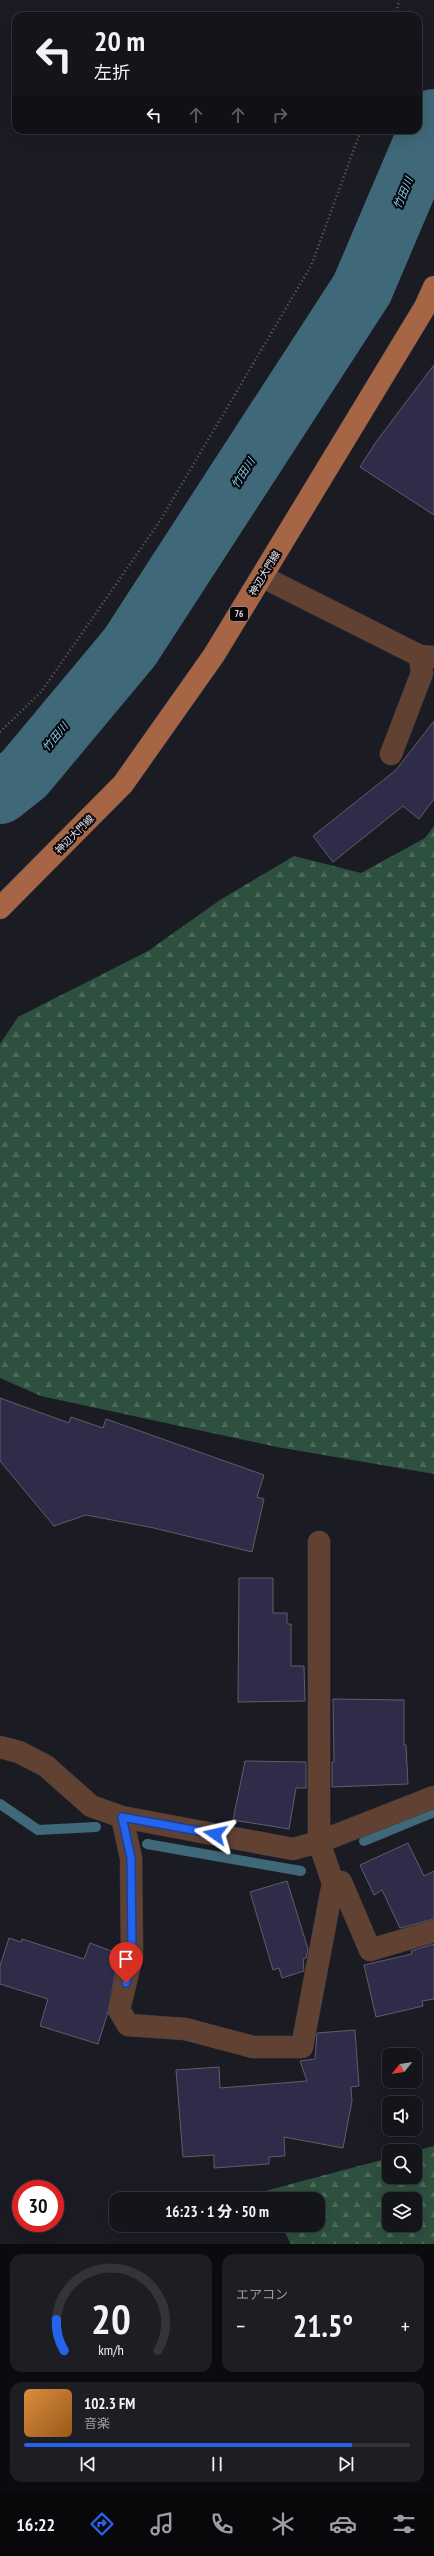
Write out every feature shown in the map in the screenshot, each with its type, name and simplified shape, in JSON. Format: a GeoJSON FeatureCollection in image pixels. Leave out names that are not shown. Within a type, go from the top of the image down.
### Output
{"type":"FeatureCollection","features":[{"type":"Feature","properties":{"kind":"main road","name":"神辺大門線"},"geometry":{"type":"LineString","coordinates":[[0,908],[123,784],[214,655],[425,307],[434,287]]}},
{"type":"Feature","properties":{"kind":"street"},"geometry":{"type":"LineString","coordinates":[[263,576],[427,657],[391,754]]}},
{"type":"Feature","properties":{"kind":"street"},"geometry":{"type":"LineString","coordinates":[[122,1817],[131,1858],[132,1956],[119,2010],[128,2025],[185,2029],[253,2047],[302,2047],[333,1883],[320,1842],[319,1542]]}},
{"type":"Feature","properties":{"kind":"street"},"geometry":{"type":"LineString","coordinates":[[0,1747],[19,1752],[46,1766],[91,1806],[122,1817],[293,1849],[320,1842],[434,1797]]}},
{"type":"Feature","properties":{"kind":"street"},"geometry":{"type":"LineString","coordinates":[[333,1883],[341,1882],[370,1950],[434,1931]]}},
{"type":"Feature","properties":{"kind":"path"},"geometry":{"type":"LineString","coordinates":[[397,12],[399,0]]}},
{"type":"Feature","properties":{"kind":"path"},"geometry":{"type":"LineString","coordinates":[[0,732],[41,692],[160,521],[311,266],[360,134]]}},
{"type":"Feature","properties":{"kind":"green space"},"geometry":{"type":"Polygon","coordinates":[[[434,826],[434,1474],[277,1447],[41,1396],[0,1378],[0,1044],[18,1017],[148,951],[220,900],[294,856],[361,873],[425,838],[434,826]]]}},
{"type":"Feature","properties":{"kind":"green space"},"geometry":{"type":"Polygon","coordinates":[[[434,2146],[434,2244],[291,2244],[285,2232],[325,2232],[325,2192],[265,2191],[382,2160],[382,2184],[422,2184],[422,2149],[434,2146]]]}},
{"type":"Feature","properties":{"kind":"building"},"geometry":{"type":"Polygon","coordinates":[[[434,365],[434,515],[360,467],[376,442],[434,365]]]}},
{"type":"Feature","properties":{"kind":"building"},"geometry":{"type":"Polygon","coordinates":[[[434,721],[434,799],[419,819],[403,806],[333,862],[313,836],[396,770],[434,721]]]}},
{"type":"Feature","properties":{"kind":"building"},"geometry":{"type":"Polygon","coordinates":[[[0,1398],[69,1423],[71,1417],[103,1428],[106,1419],[264,1475],[257,1497],[264,1499],[252,1552],[154,1528],[86,1515],[54,1526],[0,1461],[0,1398]]]}},
{"type":"Feature","properties":{"kind":"building"},"geometry":{"type":"Polygon","coordinates":[[[239,1578],[273,1578],[273,1613],[287,1613],[287,1624],[291,1624],[291,1666],[304,1666],[305,1701],[238,1702],[239,1578]]]}},
{"type":"Feature","properties":{"kind":"building"},"geometry":{"type":"Polygon","coordinates":[[[333,1699],[404,1700],[404,1745],[406,1745],[408,1784],[332,1787],[332,1762],[334,1762],[333,1699]]]}},
{"type":"Feature","properties":{"kind":"building"},"geometry":{"type":"Polygon","coordinates":[[[245,1761],[306,1762],[306,1788],[296,1788],[289,1829],[233,1820],[245,1761]]]}},
{"type":"Feature","properties":{"kind":"building"},"geometry":{"type":"Polygon","coordinates":[[[408,1843],[424,1876],[434,1871],[434,1919],[400,1928],[382,1890],[374,1895],[360,1865],[408,1843]]]}},
{"type":"Feature","properties":{"kind":"building"},"geometry":{"type":"Polygon","coordinates":[[[287,1881],[308,1949],[306,1958],[303,1959],[304,1971],[282,1978],[279,1968],[273,1970],[250,1892],[287,1881]]]}},
{"type":"Feature","properties":{"kind":"building"},"geometry":{"type":"Polygon","coordinates":[[[9,1938],[21,1942],[22,1939],[84,1959],[90,1943],[119,1954],[108,2012],[98,2044],[40,2026],[48,1999],[0,1984],[0,1966],[9,1938]]]}},
{"type":"Feature","properties":{"kind":"building"},"geometry":{"type":"Polygon","coordinates":[[[434,1944],[434,1999],[422,2001],[423,2006],[376,2017],[364,1965],[412,1954],[411,1951],[434,1944]]]}},
{"type":"Feature","properties":{"kind":"building"},"geometry":{"type":"Polygon","coordinates":[[[355,2030],[359,2086],[351,2087],[352,2101],[343,2148],[284,2137],[285,2156],[269,2157],[269,2164],[214,2168],[214,2155],[183,2157],[176,2070],[219,2067],[220,2088],[307,2081],[300,2061],[315,2059],[317,2033],[355,2030]]]}},
{"type":"Feature","properties":{"kind":"waterway","name":"竹田川"},"geometry":{"type":"LineString","coordinates":[[0,793],[24,774],[130,647],[362,289],[434,120]]}},
{"type":"Feature","properties":{"kind":"waterway"},"geometry":{"type":"LineString","coordinates":[[0,1804],[38,1830],[96,1827]]}},
{"type":"Feature","properties":{"kind":"waterway"},"geometry":{"type":"LineString","coordinates":[[364,1841],[434,1812]]}},
{"type":"Feature","properties":{"kind":"waterway"},"geometry":{"type":"LineString","coordinates":[[147,1844],[301,1871]]}},
{"type":"Feature","properties":{"kind":"route"},"geometry":{"type":"LineString","coordinates":[[126,1983],[132,1956],[131,1858],[122,1817],[215,1834]]}}]}
